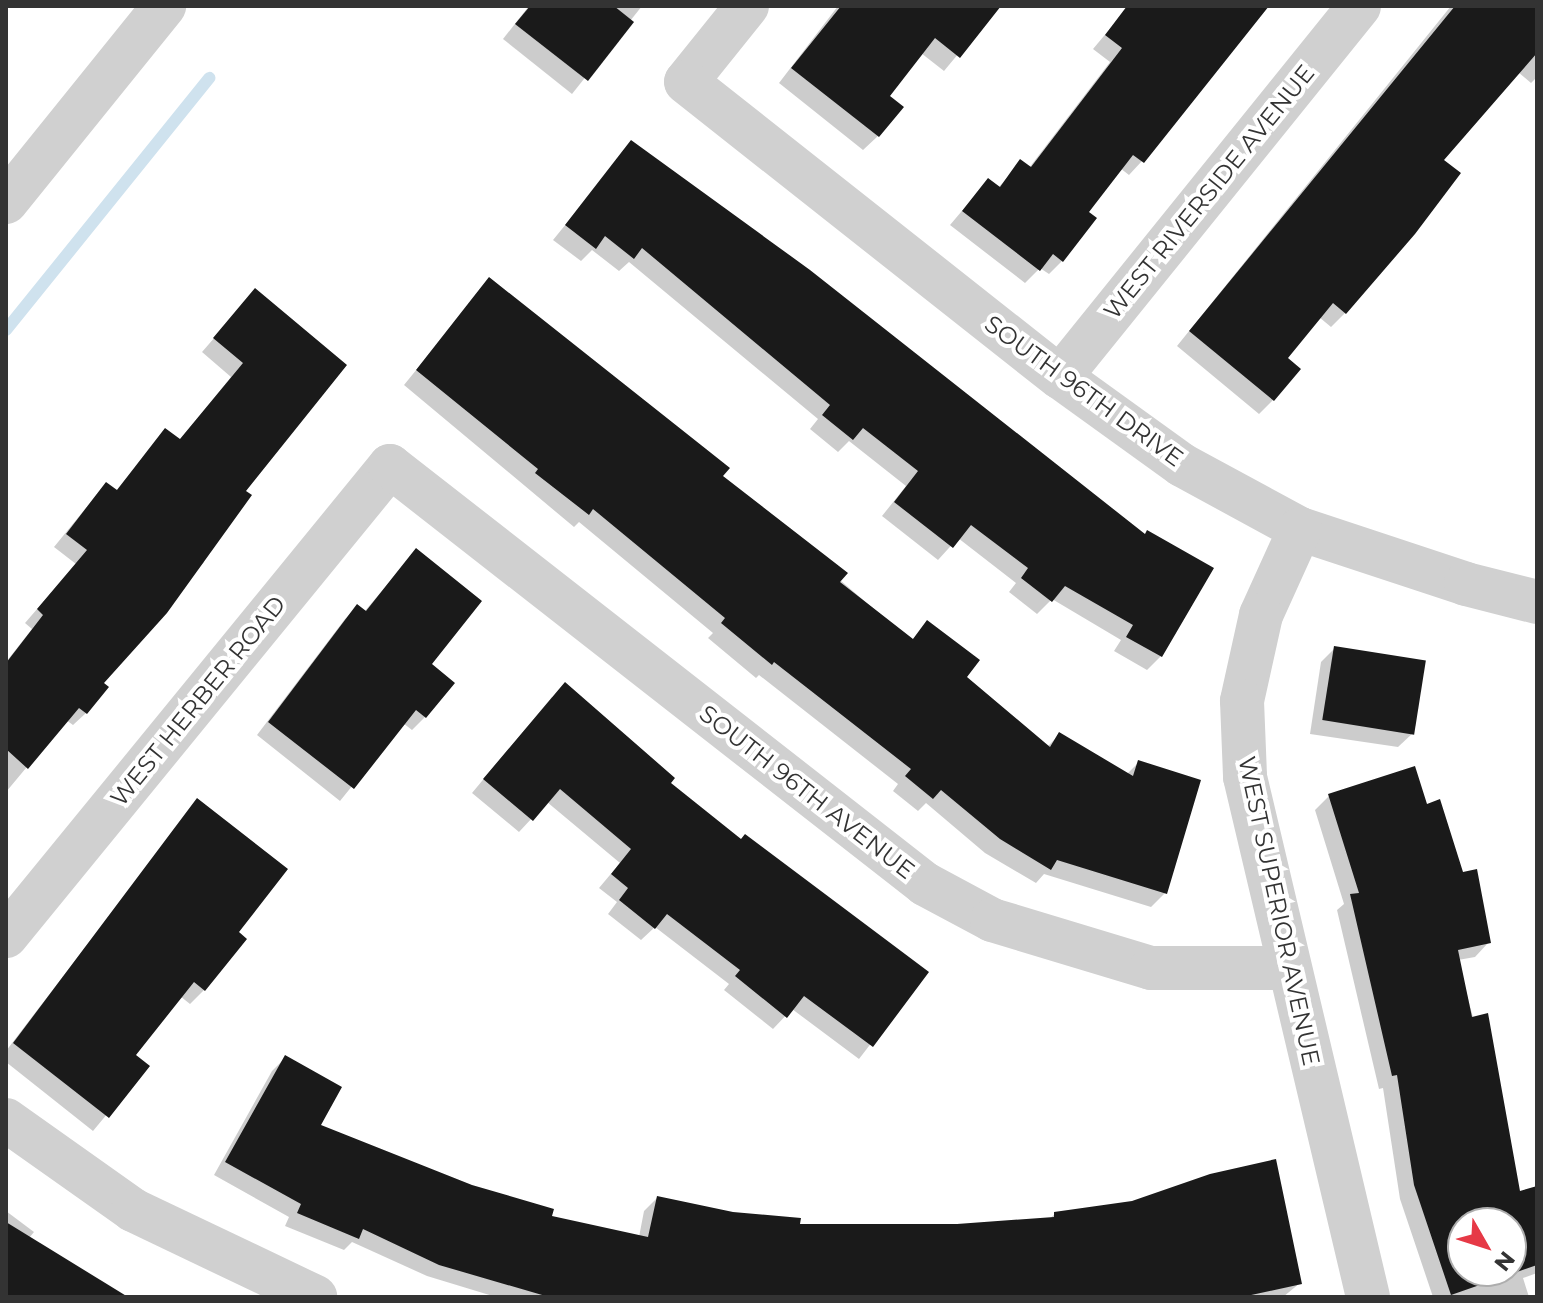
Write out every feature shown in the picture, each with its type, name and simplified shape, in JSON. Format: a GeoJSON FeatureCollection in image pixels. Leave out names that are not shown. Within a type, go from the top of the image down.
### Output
{"type":"FeatureCollection","features":[{"type":"Feature","properties":{"kind":"street"},"geometry":{"type":"LineString","coordinates":[[6,202],[164,6]]}},
{"type":"Feature","properties":{"kind":"street","name":"SOUTH 96TH DRIVE"},"geometry":{"type":"LineString","coordinates":[[747,6],[686,82],[1060,377],[1182,465],[1300,529],[1466,584],[1537,602]]}},
{"type":"Feature","properties":{"kind":"street","name":"WEST RIVERSIDE AVENUE"},"geometry":{"type":"LineString","coordinates":[[1060,377],[1359,6]]}},
{"type":"Feature","properties":{"kind":"street","name":"WEST HERBER ROAD"},"geometry":{"type":"LineString","coordinates":[[6,936],[390,466]]}},
{"type":"Feature","properties":{"kind":"street","name":"SOUTH 96TH AVENUE"},"geometry":{"type":"LineString","coordinates":[[390,466],[925,884],[992,920],[1151,968],[1288,968]]}},
{"type":"Feature","properties":{"kind":"street","name":"WEST SUPERIOR AVENUE"},"geometry":{"type":"LineString","coordinates":[[1300,529],[1261,615],[1242,701],[1245,777],[1368,1297]]}},
{"type":"Feature","properties":{"kind":"street"},"geometry":{"type":"LineString","coordinates":[[6,1120],[133,1210],[315,1297]]}},
{"type":"Feature","properties":{"kind":"building"},"geometry":{"type":"Polygon","coordinates":[[[530,6],[614,6],[634,22],[588,81],[515,24],[530,6]]]}},
{"type":"Feature","properties":{"kind":"building"},"geometry":{"type":"Polygon","coordinates":[[[841,6],[1001,6],[960,58],[935,38],[890,96],[904,107],[879,137],[791,68],[841,6]]]}},
{"type":"Feature","properties":{"kind":"building"},"geometry":{"type":"Polygon","coordinates":[[[1127,6],[1269,6],[1144,163],[1133,155],[1089,212],[1097,218],[1063,262],[1053,254],[1040,271],[962,211],[988,178],[1000,187],[1020,159],[1031,167],[1122,48],[1105,35],[1127,6]]]}},
{"type":"Feature","properties":{"kind":"building"},"geometry":{"type":"Polygon","coordinates":[[[1455,6],[1537,6],[1537,53],[1444,160],[1461,173],[1415,234],[1346,314],[1333,303],[1288,358],[1301,369],[1274,401],[1189,331],[1455,6]]]}},
{"type":"Feature","properties":{"kind":"building"},"geometry":{"type":"Polygon","coordinates":[[[631,140],[810,270],[1145,534],[1147,530],[1214,568],[1162,657],[1126,637],[1133,625],[1065,586],[1052,602],[1021,578],[1028,568],[971,525],[953,548],[894,502],[918,471],[863,428],[853,440],[822,415],[830,405],[642,248],[634,259],[605,236],[596,249],[565,225],[631,140]]]}},
{"type":"Feature","properties":{"kind":"building"},"geometry":{"type":"Polygon","coordinates":[[[489,277],[730,468],[723,476],[848,573],[840,582],[913,639],[927,620],[980,660],[967,677],[1050,747],[1059,732],[1133,776],[1138,760],[1201,780],[1167,894],[1057,860],[1051,870],[1000,839],[941,790],[933,799],[905,776],[911,769],[774,662],[772,665],[721,623],[725,618],[593,509],[589,515],[535,473],[538,469],[416,370],[489,277]]]}},
{"type":"Feature","properties":{"kind":"building"},"geometry":{"type":"Polygon","coordinates":[[[255,288],[347,365],[246,491],[252,495],[167,613],[104,683],[109,687],[87,714],[79,708],[28,769],[6,749],[6,663],[43,615],[37,609],[87,550],[66,534],[106,482],[117,490],[165,428],[180,439],[243,363],[213,338],[255,288]]]}},
{"type":"Feature","properties":{"kind":"building"},"geometry":{"type":"Polygon","coordinates":[[[416,548],[482,601],[432,664],[455,683],[426,718],[416,710],[354,789],[268,722],[357,604],[366,611],[416,548]]]}},
{"type":"Feature","properties":{"kind":"building"},"geometry":{"type":"Polygon","coordinates":[[[1334,646],[1426,661],[1414,735],[1322,720],[1334,646]]]}},
{"type":"Feature","properties":{"kind":"building"},"geometry":{"type":"Polygon","coordinates":[[[565,682],[675,778],[671,783],[741,839],[745,834],[929,972],[873,1047],[804,996],[787,1018],[735,976],[740,970],[667,914],[655,929],[619,900],[628,888],[611,874],[631,849],[560,789],[533,821],[483,779],[565,682]]]}},
{"type":"Feature","properties":{"kind":"building"},"geometry":{"type":"Polygon","coordinates":[[[1415,766],[1427,804],[1440,799],[1463,872],[1477,869],[1491,943],[1458,950],[1472,1017],[1488,1013],[1520,1191],[1537,1186],[1537,1265],[1527,1268],[1527,1207],[1447,1207],[1447,1283],[1414,1185],[1397,1075],[1392,1076],[1350,894],[1359,893],[1328,794],[1415,766]]]}},
{"type":"Feature","properties":{"kind":"building"},"geometry":{"type":"Polygon","coordinates":[[[197,798],[288,869],[239,932],[247,939],[205,991],[194,982],[136,1055],[150,1066],[109,1118],[13,1043],[197,798]]]}},
{"type":"Feature","properties":{"kind":"building"},"geometry":{"type":"Polygon","coordinates":[[[285,1055],[342,1087],[321,1125],[472,1185],[554,1209],[552,1216],[648,1237],[657,1196],[733,1212],[801,1218],[800,1224],[957,1224],[1054,1217],[1054,1212],[1132,1201],[1210,1174],[1276,1159],[1302,1284],[1242,1297],[549,1297],[439,1265],[363,1229],[359,1239],[297,1213],[301,1204],[225,1162],[285,1055]]]}},
{"type":"Feature","properties":{"kind":"building"},"geometry":{"type":"Polygon","coordinates":[[[6,1222],[128,1297],[6,1297],[6,1222]]]}},
{"type":"Feature","properties":{"kind":"building"},"geometry":{"type":"Polygon","coordinates":[[[1448,1287],[1474,1287],[1451,1295],[1448,1287]]]}},
{"type":"Feature","properties":{"kind":"waterway"},"geometry":{"type":"LineString","coordinates":[[6,330],[209,78]]}}]}
